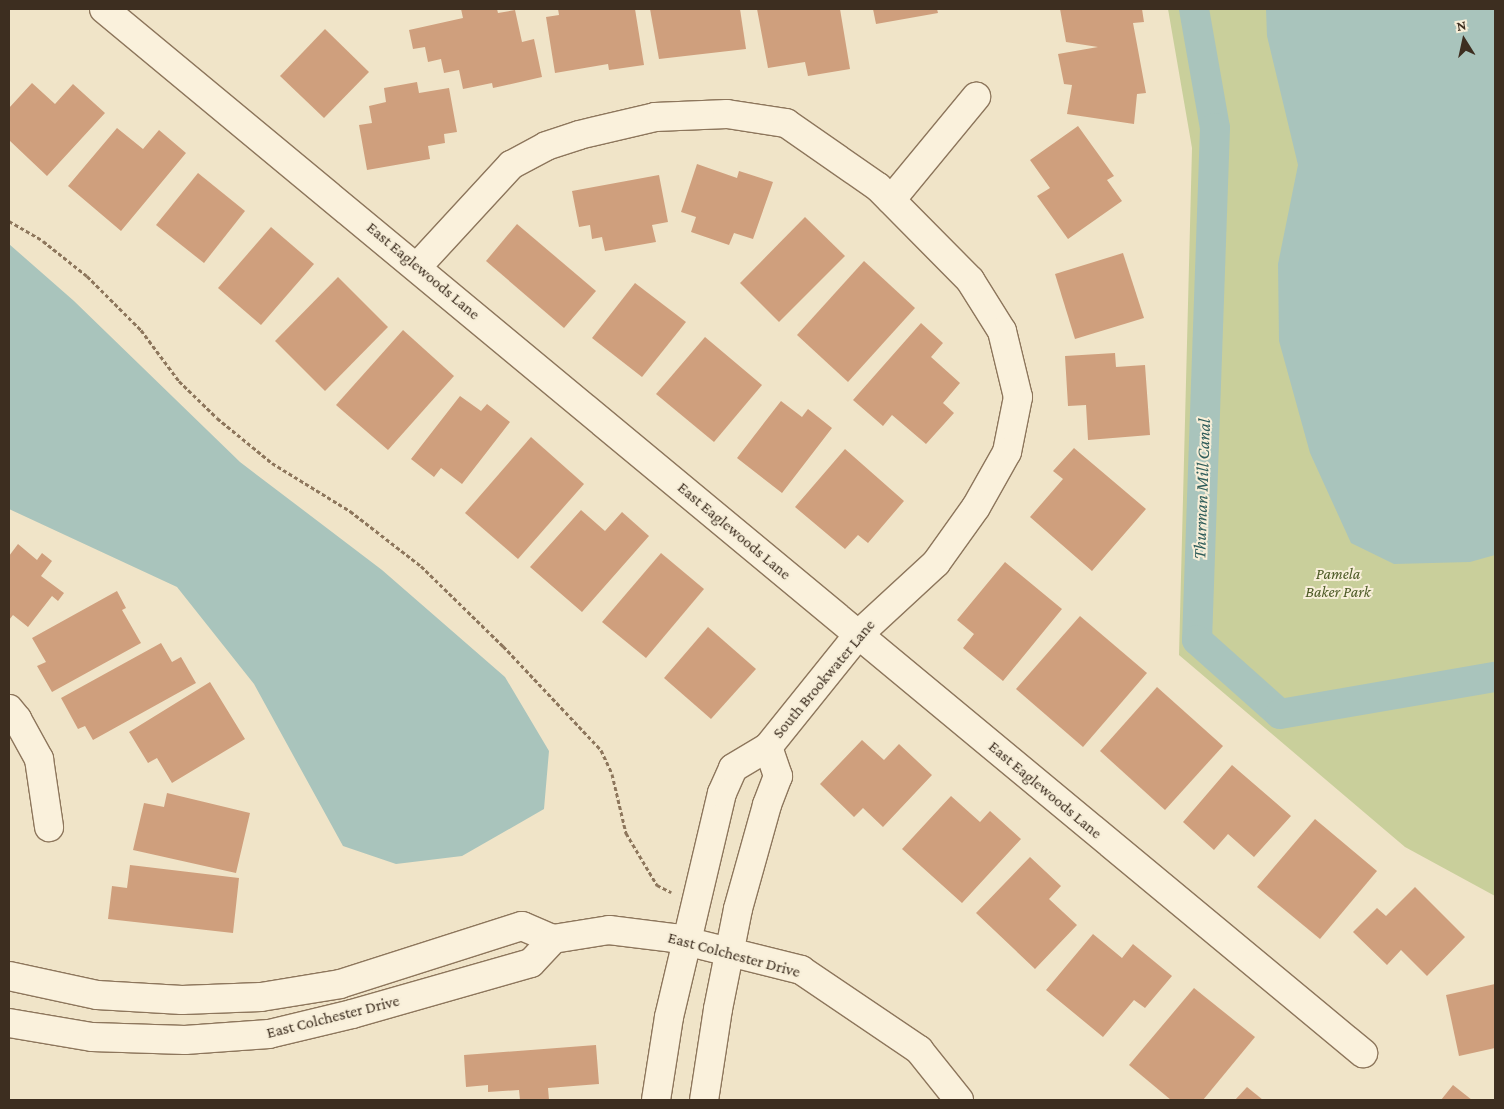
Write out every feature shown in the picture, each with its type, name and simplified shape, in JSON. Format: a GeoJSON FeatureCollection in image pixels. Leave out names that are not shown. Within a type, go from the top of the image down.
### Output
{"type":"FeatureCollection","features":[{"type":"Feature","properties":{"kind":"street","name":"East Eaglewoods Lane"},"geometry":{"type":"LineString","coordinates":[[104,9],[418,267],[858,635],[1363,1053]]}},
{"type":"Feature","properties":{"kind":"street"},"geometry":{"type":"LineString","coordinates":[[891,200],[976,97]]}},
{"type":"Feature","properties":{"kind":"street","name":"South Brookwater Lane"},"geometry":{"type":"LineString","coordinates":[[418,267],[511,165],[546,146],[655,117],[727,114],[786,123],[878,187],[970,280],[1002,331],[1018,396],[1007,452],[976,506],[936,563],[858,635],[768,747],[733,768],[722,793],[686,942],[669,1017],[656,1100]]}},
{"type":"Feature","properties":{"kind":"street"},"geometry":{"type":"LineString","coordinates":[[9,709],[17,719],[39,759],[49,827]]}},
{"type":"Feature","properties":{"kind":"street","name":"South Brookwater Lane"},"geometry":{"type":"LineString","coordinates":[[704,1100],[729,952],[743,890],[767,805],[778,776],[768,747]]}},
{"type":"Feature","properties":{"kind":"street","name":"East Colchester Drive"},"geometry":{"type":"LineString","coordinates":[[9,976],[96,995],[182,1000],[261,997],[340,984],[522,926],[553,939],[609,930],[686,942],[802,970],[919,1050],[959,1100]]}},
{"type":"Feature","properties":{"kind":"street","name":"East Colchester Drive"},"geometry":{"type":"LineString","coordinates":[[9,1023],[92,1037],[185,1040],[269,1034],[352,1014],[531,963],[553,939]]}},
{"type":"Feature","properties":{"kind":"path"},"geometry":{"type":"LineString","coordinates":[[9,221],[43,241],[87,276],[141,330],[179,381],[217,418],[272,463],[350,510],[421,566],[503,646],[601,750],[612,774],[626,833],[657,885],[674,893]]}},
{"type":"Feature","properties":{"kind":"green space","name":"Pamela Baker Park"},"geometry":{"type":"Polygon","coordinates":[[[1168,9],[1495,9],[1495,896],[1405,847],[1179,655],[1192,148],[1168,9]]]}},
{"type":"Feature","properties":{"kind":"water"},"geometry":{"type":"Polygon","coordinates":[[[1266,9],[1495,9],[1495,555],[1470,562],[1394,564],[1351,543],[1310,453],[1279,341],[1278,264],[1298,165],[1267,36],[1266,9]]]}},
{"type":"Feature","properties":{"kind":"water"},"geometry":{"type":"Polygon","coordinates":[[[9,244],[74,301],[240,462],[382,570],[505,677],[549,751],[544,809],[462,856],[396,864],[343,846],[254,684],[177,587],[9,509],[9,244]]]}},
{"type":"Feature","properties":{"kind":"building"},"geometry":{"type":"Polygon","coordinates":[[[461,9],[497,9],[498,13],[515,10],[522,42],[534,39],[542,77],[493,88],[492,83],[463,89],[459,70],[444,73],[441,59],[428,62],[425,47],[413,49],[409,30],[463,18],[461,9]]]}},
{"type":"Feature","properties":{"kind":"building"},"geometry":{"type":"Polygon","coordinates":[[[558,9],[635,9],[644,65],[609,70],[608,64],[555,73],[546,17],[559,15],[558,9]]]}},
{"type":"Feature","properties":{"kind":"building"},"geometry":{"type":"Polygon","coordinates":[[[650,9],[740,9],[746,49],[659,59],[650,9]]]}},
{"type":"Feature","properties":{"kind":"building"},"geometry":{"type":"Polygon","coordinates":[[[757,9],[840,9],[850,69],[808,76],[805,62],[768,68],[757,9]]]}},
{"type":"Feature","properties":{"kind":"building"},"geometry":{"type":"Polygon","coordinates":[[[873,9],[937,9],[938,13],[876,24],[873,9]]]}},
{"type":"Feature","properties":{"kind":"building"},"geometry":{"type":"Polygon","coordinates":[[[1060,9],[1142,9],[1144,22],[1133,23],[1146,93],[1137,94],[1134,124],[1067,114],[1072,85],[1064,84],[1058,54],[1098,47],[1066,42],[1060,9]]]}},
{"type":"Feature","properties":{"kind":"building"},"geometry":{"type":"Polygon","coordinates":[[[325,29],[369,72],[324,118],[280,76],[325,29]]]}},
{"type":"Feature","properties":{"kind":"building"},"geometry":{"type":"Polygon","coordinates":[[[417,82],[419,93],[449,88],[457,132],[444,134],[445,143],[428,146],[430,159],[367,170],[359,125],[372,123],[369,106],[386,102],[384,88],[417,82]]]}},
{"type":"Feature","properties":{"kind":"building"},"geometry":{"type":"Polygon","coordinates":[[[32,83],[55,104],[73,84],[105,113],[47,176],[9,140],[9,108],[32,83]]]}},
{"type":"Feature","properties":{"kind":"building"},"geometry":{"type":"Polygon","coordinates":[[[1078,126],[1114,176],[1107,180],[1122,201],[1068,239],[1037,196],[1050,188],[1030,160],[1078,126]]]}},
{"type":"Feature","properties":{"kind":"building"},"geometry":{"type":"Polygon","coordinates":[[[117,128],[143,149],[159,130],[186,153],[121,231],[68,186],[117,128]]]}},
{"type":"Feature","properties":{"kind":"building"},"geometry":{"type":"Polygon","coordinates":[[[697,164],[737,178],[739,171],[773,182],[753,239],[734,233],[729,245],[691,232],[696,217],[681,212],[697,164]]]}},
{"type":"Feature","properties":{"kind":"building"},"geometry":{"type":"Polygon","coordinates":[[[198,173],[245,211],[204,263],[156,225],[198,173]]]}},
{"type":"Feature","properties":{"kind":"building"},"geometry":{"type":"Polygon","coordinates":[[[659,175],[668,222],[652,225],[656,242],[605,251],[602,237],[592,239],[590,225],[579,227],[572,191],[659,175]]]}},
{"type":"Feature","properties":{"kind":"building"},"geometry":{"type":"Polygon","coordinates":[[[805,217],[845,256],[779,322],[740,283],[805,217]]]}},
{"type":"Feature","properties":{"kind":"building"},"geometry":{"type":"Polygon","coordinates":[[[517,224],[596,291],[564,328],[486,261],[517,224]]]}},
{"type":"Feature","properties":{"kind":"building"},"geometry":{"type":"Polygon","coordinates":[[[271,227],[314,264],[261,325],[218,288],[271,227]]]}},
{"type":"Feature","properties":{"kind":"building"},"geometry":{"type":"Polygon","coordinates":[[[1123,253],[1144,318],[1075,339],[1055,274],[1123,253]]]}},
{"type":"Feature","properties":{"kind":"building"},"geometry":{"type":"Polygon","coordinates":[[[864,261],[915,308],[848,382],[797,335],[864,261]]]}},
{"type":"Feature","properties":{"kind":"building"},"geometry":{"type":"Polygon","coordinates":[[[338,277],[388,327],[325,391],[275,341],[338,277]]]}},
{"type":"Feature","properties":{"kind":"building"},"geometry":{"type":"Polygon","coordinates":[[[635,283],[686,322],[642,377],[592,338],[635,283]]]}},
{"type":"Feature","properties":{"kind":"building"},"geometry":{"type":"Polygon","coordinates":[[[921,323],[943,343],[931,357],[960,383],[943,403],[954,413],[926,444],[892,415],[883,426],[853,400],[921,323]]]}},
{"type":"Feature","properties":{"kind":"building"},"geometry":{"type":"Polygon","coordinates":[[[403,330],[454,376],[388,450],[336,405],[403,330]]]}},
{"type":"Feature","properties":{"kind":"building"},"geometry":{"type":"Polygon","coordinates":[[[705,337],[762,385],[714,442],[656,394],[705,337]]]}},
{"type":"Feature","properties":{"kind":"building"},"geometry":{"type":"Polygon","coordinates":[[[1115,353],[1116,367],[1145,365],[1150,435],[1088,440],[1086,405],[1068,406],[1065,356],[1115,353]]]}},
{"type":"Feature","properties":{"kind":"building"},"geometry":{"type":"Polygon","coordinates":[[[460,396],[481,411],[487,404],[510,422],[462,484],[441,468],[434,477],[411,459],[460,396]]]}},
{"type":"Feature","properties":{"kind":"building"},"geometry":{"type":"Polygon","coordinates":[[[781,401],[802,417],[808,409],[832,428],[782,493],[737,458],[781,401]]]}},
{"type":"Feature","properties":{"kind":"building"},"geometry":{"type":"Polygon","coordinates":[[[531,437],[584,484],[518,559],[465,513],[531,437]]]}},
{"type":"Feature","properties":{"kind":"building"},"geometry":{"type":"Polygon","coordinates":[[[1074,448],[1146,509],[1092,571],[1030,517],[1063,479],[1053,471],[1074,448]]]}},
{"type":"Feature","properties":{"kind":"building"},"geometry":{"type":"Polygon","coordinates":[[[845,449],[904,501],[868,543],[858,535],[845,549],[795,507],[845,449]]]}},
{"type":"Feature","properties":{"kind":"building"},"geometry":{"type":"Polygon","coordinates":[[[581,510],[605,531],[622,512],[649,536],[582,612],[530,567],[581,510]]]}},
{"type":"Feature","properties":{"kind":"building"},"geometry":{"type":"Polygon","coordinates":[[[18,544],[37,560],[42,553],[52,561],[41,576],[64,593],[58,601],[52,596],[28,627],[13,615],[9,620],[9,556],[18,544]]]}},
{"type":"Feature","properties":{"kind":"building"},"geometry":{"type":"Polygon","coordinates":[[[661,553],[704,589],[646,658],[602,622],[661,553]]]}},
{"type":"Feature","properties":{"kind":"building"},"geometry":{"type":"Polygon","coordinates":[[[1005,562],[1062,609],[1003,681],[963,648],[974,634],[957,620],[1005,562]]]}},
{"type":"Feature","properties":{"kind":"building"},"geometry":{"type":"Polygon","coordinates":[[[117,591],[126,608],[122,610],[141,643],[52,692],[37,666],[46,662],[32,638],[117,591]]]}},
{"type":"Feature","properties":{"kind":"building"},"geometry":{"type":"Polygon","coordinates":[[[1080,616],[1147,673],[1083,747],[1016,689],[1080,616]]]}},
{"type":"Feature","properties":{"kind":"building"},"geometry":{"type":"Polygon","coordinates":[[[708,627],[756,669],[711,719],[664,678],[708,627]]]}},
{"type":"Feature","properties":{"kind":"building"},"geometry":{"type":"Polygon","coordinates":[[[161,643],[172,662],[181,657],[196,683],[93,740],[85,726],[78,729],[61,698],[161,643]]]}},
{"type":"Feature","properties":{"kind":"building"},"geometry":{"type":"Polygon","coordinates":[[[210,682],[245,739],[172,783],[157,758],[148,763],[129,732],[210,682]]]}},
{"type":"Feature","properties":{"kind":"building"},"geometry":{"type":"Polygon","coordinates":[[[1157,687],[1223,746],[1165,810],[1100,751],[1157,687]]]}},
{"type":"Feature","properties":{"kind":"building"},"geometry":{"type":"Polygon","coordinates":[[[862,740],[884,760],[899,744],[932,775],[883,827],[863,808],[854,817],[820,784],[862,740]]]}},
{"type":"Feature","properties":{"kind":"building"},"geometry":{"type":"Polygon","coordinates":[[[1232,765],[1291,816],[1254,857],[1228,834],[1214,850],[1183,822],[1232,765]]]}},
{"type":"Feature","properties":{"kind":"building"},"geometry":{"type":"Polygon","coordinates":[[[167,793],[250,813],[236,873],[133,850],[144,803],[164,807],[167,793]]]}},
{"type":"Feature","properties":{"kind":"building"},"geometry":{"type":"Polygon","coordinates":[[[951,796],[980,822],[990,811],[1021,839],[962,903],[902,849],[951,796]]]}},
{"type":"Feature","properties":{"kind":"building"},"geometry":{"type":"Polygon","coordinates":[[[1315,819],[1377,871],[1320,939],[1257,887],[1315,819]]]}},
{"type":"Feature","properties":{"kind":"building"},"geometry":{"type":"Polygon","coordinates":[[[1030,857],[1061,886],[1049,899],[1077,925],[1035,969],[976,913],[1030,857]]]}},
{"type":"Feature","properties":{"kind":"building"},"geometry":{"type":"Polygon","coordinates":[[[130,865],[239,878],[233,933],[108,919],[112,886],[127,888],[130,865]]]}},
{"type":"Feature","properties":{"kind":"building"},"geometry":{"type":"Polygon","coordinates":[[[1415,887],[1465,937],[1427,976],[1401,950],[1387,965],[1353,932],[1377,908],[1386,916],[1415,887]]]}},
{"type":"Feature","properties":{"kind":"building"},"geometry":{"type":"Polygon","coordinates":[[[1093,934],[1122,958],[1133,944],[1172,976],[1145,1008],[1134,1000],[1103,1037],[1046,990],[1093,934]]]}},
{"type":"Feature","properties":{"kind":"building"},"geometry":{"type":"Polygon","coordinates":[[[1495,984],[1495,1048],[1459,1056],[1446,995],[1495,984]]]}},
{"type":"Feature","properties":{"kind":"building"},"geometry":{"type":"Polygon","coordinates":[[[1194,988],[1255,1037],[1203,1100],[1171,1100],[1129,1065],[1194,988]]]}},
{"type":"Feature","properties":{"kind":"building"},"geometry":{"type":"Polygon","coordinates":[[[596,1045],[599,1084],[548,1088],[549,1100],[520,1100],[519,1090],[488,1092],[488,1085],[466,1087],[464,1055],[596,1045]]]}},
{"type":"Feature","properties":{"kind":"building"},"geometry":{"type":"Polygon","coordinates":[[[1453,1085],[1472,1100],[1441,1100],[1453,1085]]]}},
{"type":"Feature","properties":{"kind":"building"},"geometry":{"type":"Polygon","coordinates":[[[1247,1087],[1263,1100],[1235,1100],[1247,1087]]]}},
{"type":"Feature","properties":{"kind":"waterway","name":"Thurman Mill Canal"},"geometry":{"type":"LineString","coordinates":[[1194,9],[1215,128],[1197,640],[1280,714],[1495,677]]}}]}
